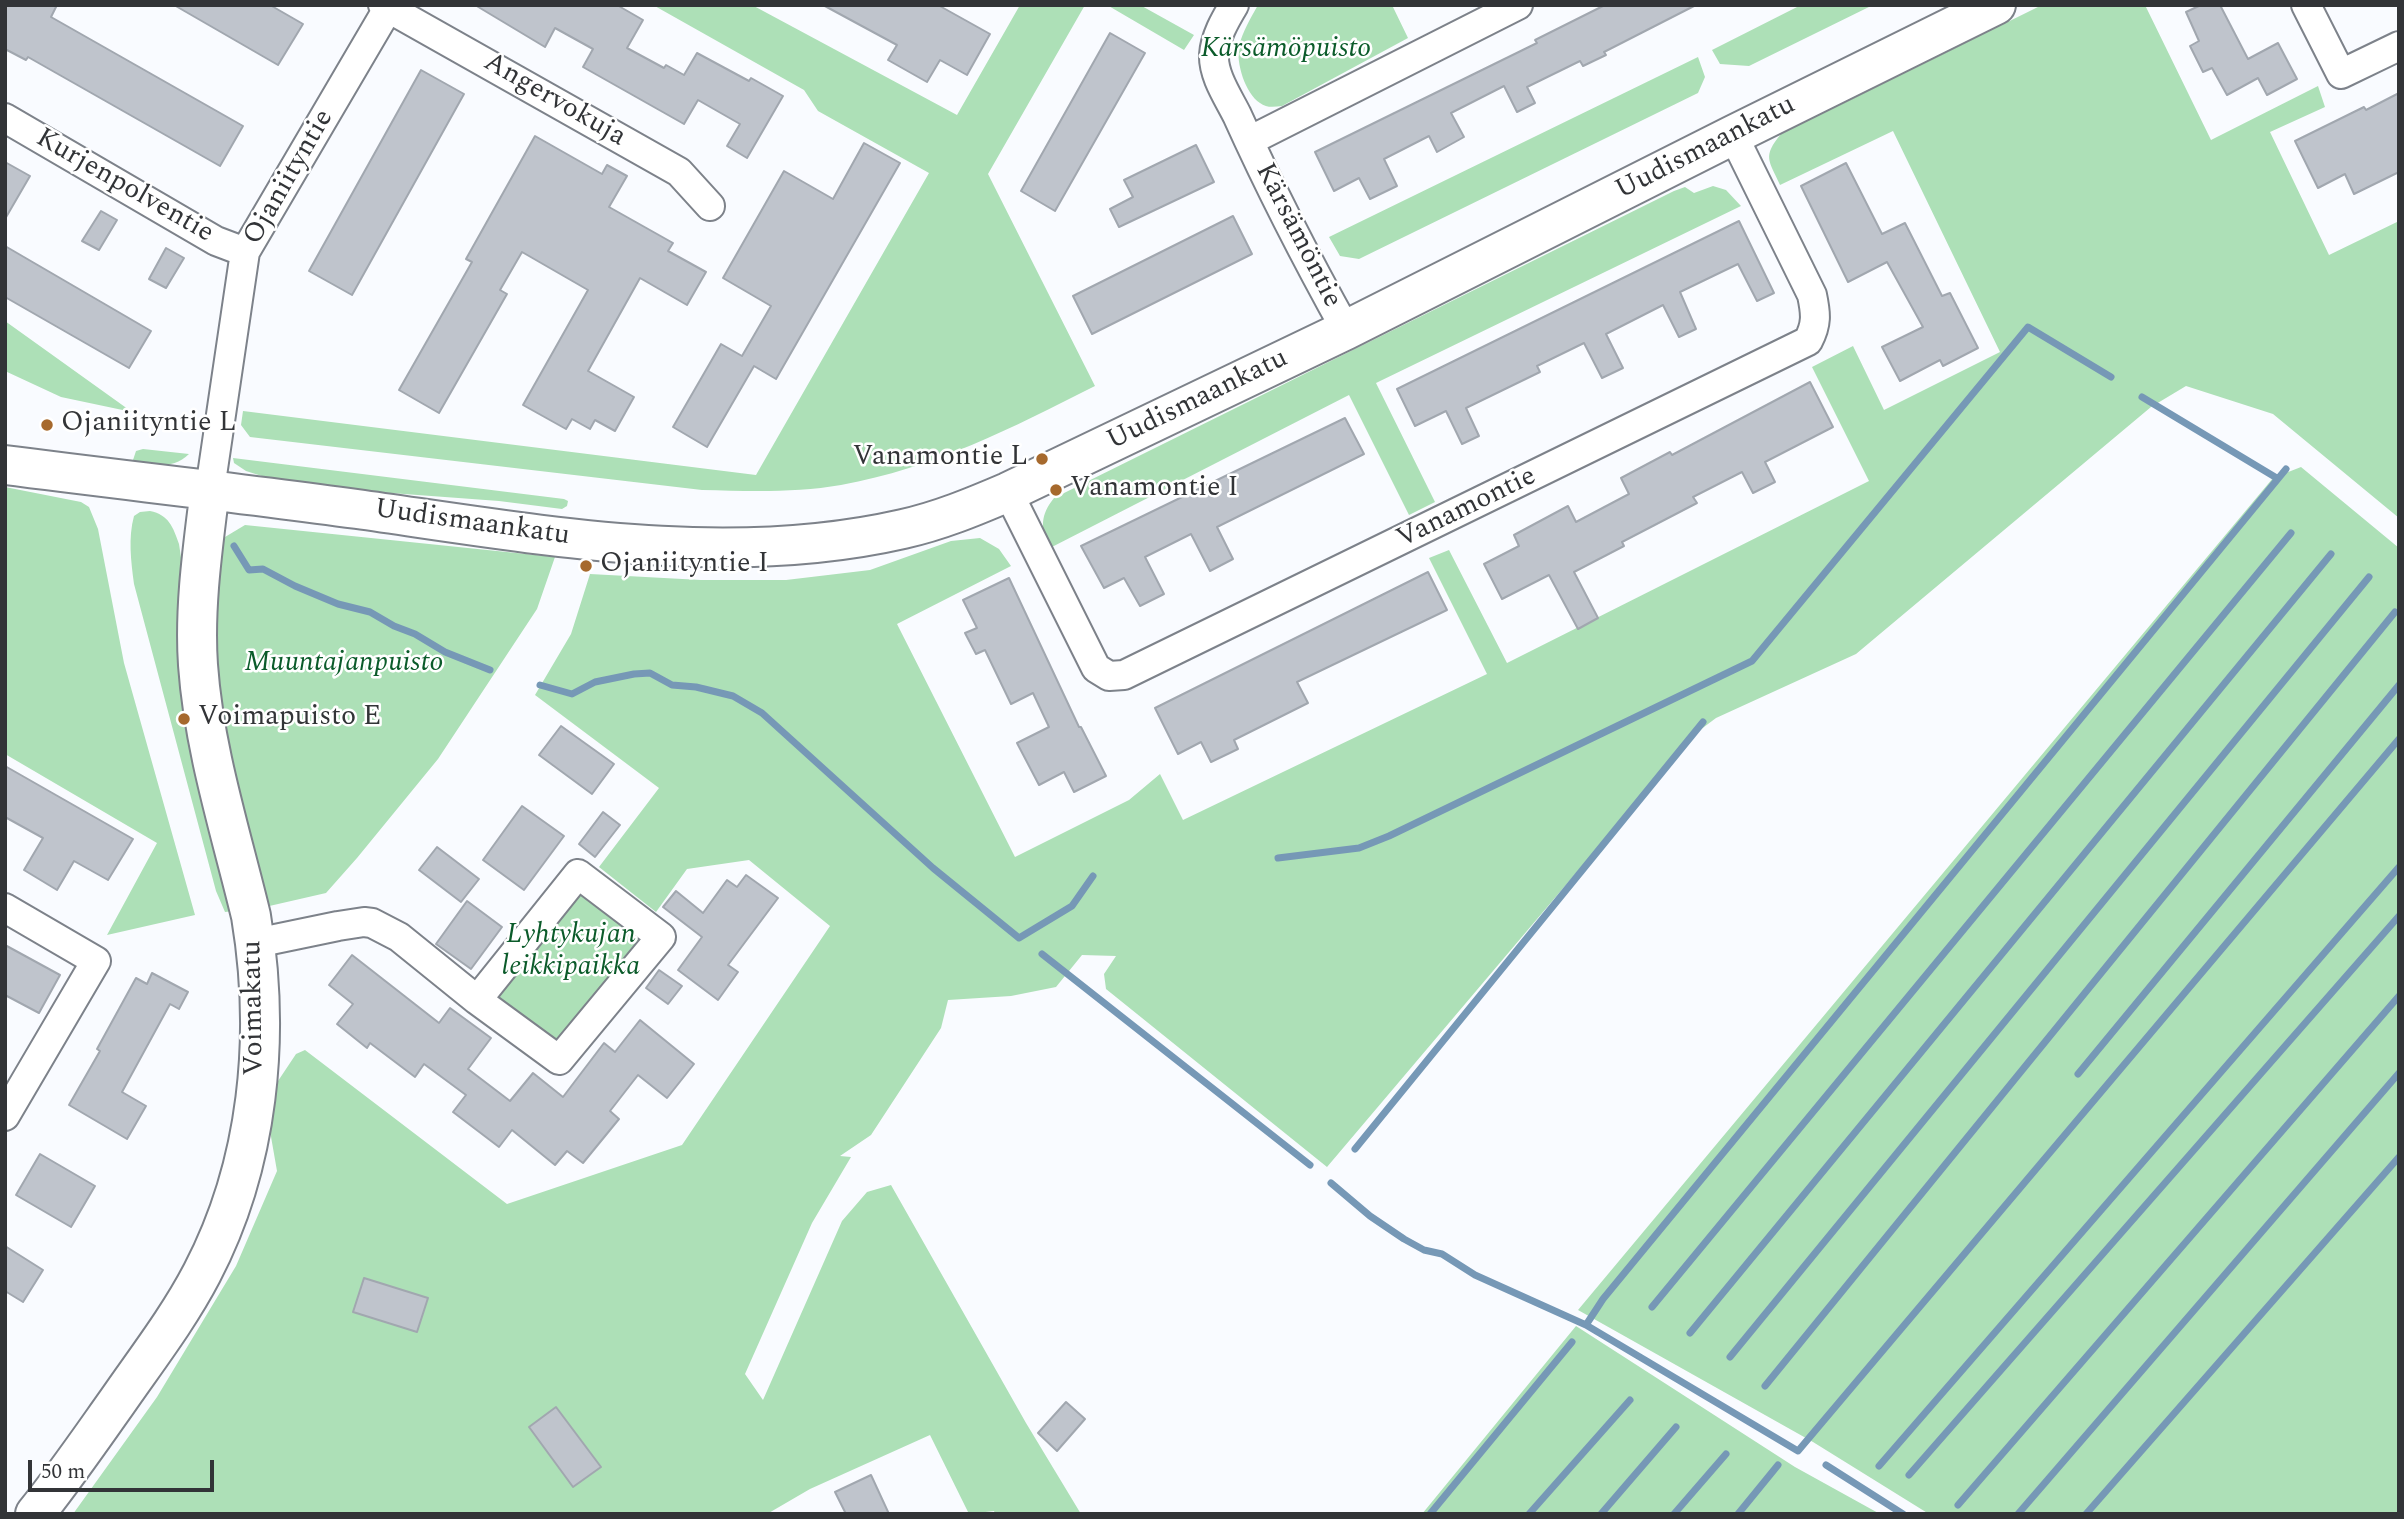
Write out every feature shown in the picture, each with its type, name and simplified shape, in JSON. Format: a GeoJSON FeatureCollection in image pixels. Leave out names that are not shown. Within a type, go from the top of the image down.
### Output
{"type":"FeatureCollection","features":[{"type":"Feature","properties":{"kind":"street","name":"Kärsämöntie"},"geometry":{"type":"LineString","coordinates":[[1234,5],[1222,26],[1214,55],[1217,72],[1249,141],[1346,330]]}},
{"type":"Feature","properties":{"kind":"street","name":"Kärsämöntie"},"geometry":{"type":"LineString","coordinates":[[1249,141],[1518,5]]}},
{"type":"Feature","properties":{"kind":"street","name":"Uudismaankatu"},"geometry":{"type":"LineString","coordinates":[[5,465],[121,481],[210,489],[571,538],[745,548],[829,542],[905,529],[952,515],[1008,492],[1346,330],[1996,5]]}},
{"type":"Feature","properties":{"kind":"street"},"geometry":{"type":"LineString","coordinates":[[2306,5],[2341,74],[2399,46]]}},
{"type":"Feature","properties":{"kind":"street","name":"Angervokuja"},"geometry":{"type":"LineString","coordinates":[[387,6],[678,172],[710,206]]}},
{"type":"Feature","properties":{"kind":"street","name":"Ojaniityntie"},"geometry":{"type":"LineString","coordinates":[[210,489],[245,252],[387,6]]}},
{"type":"Feature","properties":{"kind":"street","name":"Kurjenpolventie"},"geometry":{"type":"LineString","coordinates":[[5,118],[216,242],[245,252]]}},
{"type":"Feature","properties":{"kind":"street","name":"Vanamontie"},"geometry":{"type":"LineString","coordinates":[[1008,492],[1096,668],[1109,676],[1124,676],[1808,341],[1816,326],[1812,295],[1733,135]]}},
{"type":"Feature","properties":{"kind":"street","name":"Voimakatu"},"geometry":{"type":"LineString","coordinates":[[35,1514],[173,1323],[202,1273],[220,1233],[245,1153],[257,1083],[261,1027],[256,943],[214,767],[198,662],[199,610],[210,489]]}},
{"type":"Feature","properties":{"kind":"street"},"geometry":{"type":"LineString","coordinates":[[256,943],[351,924],[372,923],[399,937],[477,1000],[556,1059],[562,1059],[661,937],[576,874],[477,1000]]}},
{"type":"Feature","properties":{"kind":"street"},"geometry":{"type":"LineString","coordinates":[[5,908],[96,961],[5,1116]]}},
{"type":"Feature","properties":{"kind":"green space"},"geometry":{"type":"Polygon","coordinates":[[[653,5],[752,5],[957,115],[1020,5],[1085,5],[988,174],[1095,386],[972,445],[875,478],[824,488],[702,490],[250,437],[241,425],[243,411],[756,475],[929,173],[818,111],[804,90],[653,5]]]}},
{"type":"Feature","properties":{"kind":"green space"},"geometry":{"type":"Polygon","coordinates":[[[1107,5],[1140,5],[1194,35],[1184,50],[1107,5]]]}},
{"type":"Feature","properties":{"kind":"green space","name":"Kärsämöpuisto"},"geometry":{"type":"Polygon","coordinates":[[[1258,5],[1392,5],[1408,38],[1282,106],[1267,106],[1260,103],[1250,92],[1243,77],[1238,53],[1247,25],[1258,5]]]}},
{"type":"Feature","properties":{"kind":"green space"},"geometry":{"type":"Polygon","coordinates":[[[1801,5],[1873,5],[1749,66],[1720,64],[1712,50],[1801,5]]]}},
{"type":"Feature","properties":{"kind":"green space"},"geometry":{"type":"Polygon","coordinates":[[[2042,5],[2145,5],[2211,140],[2318,86],[2325,107],[2270,132],[2329,255],[2399,221],[2399,518],[2273,414],[2186,386],[2151,407],[1856,654],[1716,718],[1692,736],[1327,1167],[1106,989],[1104,974],[1116,956],[1082,955],[1056,987],[1011,996],[948,1000],[941,1028],[871,1135],[840,1156],[851,1157],[812,1223],[745,1374],[763,1400],[842,1221],[867,1192],[891,1185],[1026,1423],[1081,1514],[995,1514],[994,1511],[969,1514],[930,1435],[810,1489],[767,1514],[73,1514],[157,1397],[236,1266],[277,1171],[270,1131],[278,1081],[296,1054],[305,1050],[507,1204],[682,1145],[830,926],[749,860],[687,869],[656,912],[599,867],[659,788],[535,695],[571,634],[590,574],[701,580],[786,580],[870,570],[951,541],[980,538],[999,549],[1011,566],[897,624],[1015,857],[1129,800],[1160,774],[1183,820],[1487,674],[1429,558],[1449,550],[1507,663],[1869,481],[1812,367],[1853,346],[1884,410],[2000,352],[1893,131],[1780,185],[1770,164],[1771,148],[1781,134],[2042,5]]]}},
{"type":"Feature","properties":{"kind":"green space"},"geometry":{"type":"Polygon","coordinates":[[[1698,57],[1705,77],[1698,93],[1359,259],[1340,256],[1329,237],[1698,57]]]}},
{"type":"Feature","properties":{"kind":"green space"},"geometry":{"type":"Polygon","coordinates":[[[1713,186],[1726,190],[1741,206],[1376,383],[1435,502],[1409,515],[1349,395],[1048,549],[1043,522],[1046,510],[1054,498],[1674,191],[1685,187],[1694,193],[1713,186]]]}},
{"type":"Feature","properties":{"kind":"green space"},"geometry":{"type":"Polygon","coordinates":[[[5,321],[132,412],[61,397],[5,371],[5,321]]]}},
{"type":"Feature","properties":{"kind":"green space"},"geometry":{"type":"Polygon","coordinates":[[[143,449],[189,454],[169,464],[132,463],[136,451],[143,449]]]}},
{"type":"Feature","properties":{"kind":"green space"},"geometry":{"type":"Polygon","coordinates":[[[233,458],[568,501],[567,506],[562,509],[499,501],[377,492],[265,477],[246,471],[234,463],[233,458]]]}},
{"type":"Feature","properties":{"kind":"green space"},"geometry":{"type":"Polygon","coordinates":[[[2301,467],[2399,548],[2399,1514],[1929,1514],[1813,1442],[1578,1310],[2273,478],[2301,467]]]}},
{"type":"Feature","properties":{"kind":"green space"},"geometry":{"type":"Polygon","coordinates":[[[5,487],[81,502],[89,507],[98,529],[124,663],[195,915],[107,935],[157,843],[5,754],[5,487]]]}},
{"type":"Feature","properties":{"kind":"green space"},"geometry":{"type":"Polygon","coordinates":[[[150,511],[166,519],[179,544],[234,911],[225,912],[216,891],[134,584],[132,524],[134,516],[150,511]]]}},
{"type":"Feature","properties":{"kind":"green space","name":"Muuntajanpuisto"},"geometry":{"type":"Polygon","coordinates":[[[245,525],[555,557],[537,609],[438,759],[357,858],[326,893],[265,907],[214,672],[216,564],[225,537],[245,525]]]}},
{"type":"Feature","properties":{"kind":"green space","name":"Lyhtykujan leikkipaikka"},"geometry":{"type":"Polygon","coordinates":[[[579,890],[642,937],[559,1046],[497,998],[579,890]]]}},
{"type":"Feature","properties":{"kind":"green space"},"geometry":{"type":"Polygon","coordinates":[[[1576,1326],[1795,1467],[1880,1514],[1422,1514],[1576,1326]]]}},
{"type":"Feature","properties":{"kind":"building"},"geometry":{"type":"Polygon","coordinates":[[[5,5],[57,5],[51,17],[243,126],[220,166],[28,57],[26,60],[5,49],[5,5]]]}},
{"type":"Feature","properties":{"kind":"building"},"geometry":{"type":"Polygon","coordinates":[[[174,5],[270,5],[303,24],[278,65],[174,5]]]}},
{"type":"Feature","properties":{"kind":"building"},"geometry":{"type":"Polygon","coordinates":[[[475,5],[617,5],[643,20],[627,48],[664,68],[666,65],[684,75],[697,53],[783,96],[747,158],[727,146],[740,124],[698,100],[684,124],[583,67],[593,49],[555,28],[545,47],[475,5]]]}},
{"type":"Feature","properties":{"kind":"building"},"geometry":{"type":"Polygon","coordinates":[[[823,5],[938,5],[990,34],[967,75],[940,60],[927,82],[888,60],[897,45],[823,5]]]}},
{"type":"Feature","properties":{"kind":"building"},"geometry":{"type":"Polygon","coordinates":[[[1605,5],[1696,5],[1604,52],[1606,55],[1583,66],[1580,61],[1527,87],[1535,103],[1517,112],[1504,86],[1451,113],[1464,137],[1437,152],[1429,136],[1384,159],[1397,186],[1370,199],[1359,178],[1334,191],[1315,152],[1537,43],[1535,40],[1605,5]]]}},
{"type":"Feature","properties":{"kind":"building"},"geometry":{"type":"Polygon","coordinates":[[[2201,5],[2220,5],[2248,59],[2278,43],[2297,79],[2267,95],[2258,78],[2227,95],[2212,68],[2203,72],[2190,46],[2199,41],[2186,12],[2201,5]]]}},
{"type":"Feature","properties":{"kind":"building"},"geometry":{"type":"Polygon","coordinates":[[[1110,33],[1145,53],[1055,211],[1021,191],[1110,33]]]}},
{"type":"Feature","properties":{"kind":"building"},"geometry":{"type":"Polygon","coordinates":[[[421,70],[464,94],[352,295],[309,271],[421,70]]]}},
{"type":"Feature","properties":{"kind":"building"},"geometry":{"type":"Polygon","coordinates":[[[2399,93],[2399,172],[2354,194],[2345,174],[2318,188],[2295,141],[2399,93]]]}},
{"type":"Feature","properties":{"kind":"building"},"geometry":{"type":"Polygon","coordinates":[[[535,136],[602,174],[607,165],[627,176],[609,207],[673,243],[668,251],[706,272],[687,305],[640,278],[588,371],[634,397],[615,431],[595,420],[590,429],[572,419],[566,429],[523,405],[588,290],[522,252],[500,290],[507,294],[439,413],[399,390],[472,262],[466,259],[535,136]]]}},
{"type":"Feature","properties":{"kind":"building"},"geometry":{"type":"Polygon","coordinates":[[[864,143],[900,163],[776,379],[754,366],[707,447],[673,427],[721,344],[742,356],[771,306],[723,278],[784,171],[833,199],[864,143]]]}},
{"type":"Feature","properties":{"kind":"building"},"geometry":{"type":"Polygon","coordinates":[[[1196,145],[1214,182],[1119,227],[1110,209],[1133,197],[1124,180],[1196,145]]]}},
{"type":"Feature","properties":{"kind":"building"},"geometry":{"type":"Polygon","coordinates":[[[5,162],[30,176],[5,219],[5,162]]]}},
{"type":"Feature","properties":{"kind":"building"},"geometry":{"type":"Polygon","coordinates":[[[1846,163],[1882,234],[1905,223],[1942,296],[1950,293],[1978,348],[1943,366],[1940,360],[1900,381],[1882,347],[1923,327],[1887,262],[1848,282],[1801,186],[1846,163]]]}},
{"type":"Feature","properties":{"kind":"building"},"geometry":{"type":"Polygon","coordinates":[[[101,211],[117,220],[99,250],[82,241],[101,211]]]}},
{"type":"Feature","properties":{"kind":"building"},"geometry":{"type":"Polygon","coordinates":[[[1233,216],[1252,254],[1092,334],[1073,296],[1233,216]]]}},
{"type":"Feature","properties":{"kind":"building"},"geometry":{"type":"Polygon","coordinates":[[[1739,221],[1774,293],[1757,301],[1738,264],[1680,292],[1696,329],[1679,337],[1663,305],[1606,334],[1623,368],[1602,378],[1584,343],[1537,366],[1540,372],[1466,408],[1479,436],[1462,444],[1446,411],[1415,426],[1397,389],[1739,221]]]}},
{"type":"Feature","properties":{"kind":"building"},"geometry":{"type":"Polygon","coordinates":[[[5,246],[151,331],[129,368],[5,297],[5,246]]]}},
{"type":"Feature","properties":{"kind":"building"},"geometry":{"type":"Polygon","coordinates":[[[166,248],[184,258],[166,288],[149,279],[166,248]]]}},
{"type":"Feature","properties":{"kind":"building"},"geometry":{"type":"Polygon","coordinates":[[[1810,382],[1833,427],[1765,462],[1775,482],[1753,493],[1742,472],[1693,497],[1697,503],[1622,542],[1624,546],[1574,572],[1598,618],[1578,629],[1549,575],[1502,599],[1484,564],[1519,546],[1514,535],[1568,506],[1576,522],[1629,494],[1621,478],[1670,452],[1672,455],[1810,382]]]}},
{"type":"Feature","properties":{"kind":"building"},"geometry":{"type":"Polygon","coordinates":[[[1345,418],[1364,454],[1217,527],[1233,559],[1210,571],[1191,534],[1145,557],[1164,594],[1140,606],[1124,578],[1104,588],[1081,546],[1345,418]]]}},
{"type":"Feature","properties":{"kind":"building"},"geometry":{"type":"Polygon","coordinates":[[[1428,572],[1447,610],[1297,682],[1308,703],[1234,740],[1238,749],[1211,762],[1201,742],[1178,754],[1155,708],[1428,572]]]}},
{"type":"Feature","properties":{"kind":"building"},"geometry":{"type":"Polygon","coordinates":[[[1009,578],[1079,727],[1106,776],[1074,792],[1064,772],[1039,785],[1017,743],[1049,727],[1033,693],[1011,704],[985,650],[976,654],[965,633],[977,628],[963,600],[1009,578]]]}},
{"type":"Feature","properties":{"kind":"building"},"geometry":{"type":"Polygon","coordinates":[[[561,726],[614,764],[592,794],[539,755],[561,726]]]}},
{"type":"Feature","properties":{"kind":"building"},"geometry":{"type":"Polygon","coordinates":[[[5,766],[133,839],[108,880],[74,861],[57,890],[24,870],[43,838],[5,817],[5,766]]]}},
{"type":"Feature","properties":{"kind":"building"},"geometry":{"type":"Polygon","coordinates":[[[522,806],[564,836],[524,890],[483,860],[522,806]]]}},
{"type":"Feature","properties":{"kind":"building"},"geometry":{"type":"Polygon","coordinates":[[[603,812],[620,825],[595,857],[579,844],[603,812]]]}},
{"type":"Feature","properties":{"kind":"building"},"geometry":{"type":"Polygon","coordinates":[[[437,847],[479,879],[461,902],[419,870],[437,847]]]}},
{"type":"Feature","properties":{"kind":"building"},"geometry":{"type":"Polygon","coordinates":[[[746,875],[778,898],[728,965],[738,972],[718,1000],[678,970],[702,937],[663,907],[676,891],[703,913],[727,880],[737,887],[746,875]]]}},
{"type":"Feature","properties":{"kind":"building"},"geometry":{"type":"Polygon","coordinates":[[[467,901],[502,927],[471,969],[436,944],[467,901]]]}},
{"type":"Feature","properties":{"kind":"building"},"geometry":{"type":"Polygon","coordinates":[[[5,945],[60,975],[39,1013],[5,995],[5,945]]]}},
{"type":"Feature","properties":{"kind":"building"},"geometry":{"type":"Polygon","coordinates":[[[352,955],[439,1023],[450,1008],[491,1038],[468,1069],[510,1101],[533,1073],[563,1097],[604,1043],[615,1052],[640,1020],[694,1064],[667,1098],[638,1075],[610,1111],[619,1119],[583,1163],[567,1151],[555,1165],[512,1130],[499,1147],[453,1112],[466,1095],[424,1064],[415,1077],[370,1043],[367,1048],[337,1024],[353,1004],[329,985],[352,955]]]}},
{"type":"Feature","properties":{"kind":"building"},"geometry":{"type":"Polygon","coordinates":[[[659,970],[682,986],[668,1004],[646,988],[659,970]]]}},
{"type":"Feature","properties":{"kind":"building"},"geometry":{"type":"Polygon","coordinates":[[[152,973],[188,992],[179,1009],[170,1004],[122,1092],[146,1106],[127,1139],[69,1105],[100,1051],[97,1049],[136,978],[147,984],[152,973]]]}},
{"type":"Feature","properties":{"kind":"building"},"geometry":{"type":"Polygon","coordinates":[[[40,1154],[95,1186],[71,1227],[16,1195],[40,1154]]]}},
{"type":"Feature","properties":{"kind":"building"},"geometry":{"type":"Polygon","coordinates":[[[5,1246],[43,1270],[23,1302],[5,1291],[5,1246]]]}},
{"type":"Feature","properties":{"kind":"building"},"geometry":{"type":"Polygon","coordinates":[[[364,1278],[428,1298],[417,1332],[353,1312],[364,1278]]]}},
{"type":"Feature","properties":{"kind":"building"},"geometry":{"type":"Polygon","coordinates":[[[1066,1402],[1085,1419],[1057,1451],[1038,1433],[1066,1402]]]}},
{"type":"Feature","properties":{"kind":"building"},"geometry":{"type":"Polygon","coordinates":[[[556,1407],[601,1467],[573,1487],[529,1427],[556,1407]]]}},
{"type":"Feature","properties":{"kind":"building"},"geometry":{"type":"Polygon","coordinates":[[[871,1475],[889,1514],[846,1514],[835,1492],[871,1475]]]}},
{"type":"Feature","properties":{"kind":"waterway"},"geometry":{"type":"LineString","coordinates":[[1278,858],[1359,848],[1389,836],[1752,661],[2028,327],[2111,377]]}},
{"type":"Feature","properties":{"kind":"waterway"},"geometry":{"type":"LineString","coordinates":[[2142,397],[2275,477]]}},
{"type":"Feature","properties":{"kind":"waterway"},"geometry":{"type":"LineString","coordinates":[[1586,1325],[1603,1299],[2286,469]]}},
{"type":"Feature","properties":{"kind":"waterway"},"geometry":{"type":"LineString","coordinates":[[1652,1307],[2291,533]]}},
{"type":"Feature","properties":{"kind":"waterway"},"geometry":{"type":"LineString","coordinates":[[234,546],[249,570],[263,569],[338,604],[370,612],[445,652],[490,670]]}},
{"type":"Feature","properties":{"kind":"waterway"},"geometry":{"type":"LineString","coordinates":[[1690,1333],[2331,554]]}},
{"type":"Feature","properties":{"kind":"waterway"},"geometry":{"type":"LineString","coordinates":[[1730,1357],[2369,577]]}},
{"type":"Feature","properties":{"kind":"waterway"},"geometry":{"type":"LineString","coordinates":[[1765,1386],[2395,612]]}},
{"type":"Feature","properties":{"kind":"waterway"},"geometry":{"type":"LineString","coordinates":[[540,685],[572,694],[595,682],[650,673],[672,685],[696,687],[733,696],[762,713],[933,868],[1019,938],[1072,906],[1093,876]]}},
{"type":"Feature","properties":{"kind":"waterway"},"geometry":{"type":"LineString","coordinates":[[2078,1074],[2399,685]]}},
{"type":"Feature","properties":{"kind":"waterway"},"geometry":{"type":"LineString","coordinates":[[1355,1149],[1703,722]]}},
{"type":"Feature","properties":{"kind":"waterway"},"geometry":{"type":"LineString","coordinates":[[1331,1183],[1370,1216],[1404,1239],[1424,1250],[1442,1254],[1475,1275],[1586,1325],[1798,1451],[2399,739]]}},
{"type":"Feature","properties":{"kind":"waterway"},"geometry":{"type":"LineString","coordinates":[[1879,1466],[2399,867]]}},
{"type":"Feature","properties":{"kind":"waterway"},"geometry":{"type":"LineString","coordinates":[[1909,1475],[2399,916]]}},
{"type":"Feature","properties":{"kind":"waterway"},"geometry":{"type":"LineString","coordinates":[[1042,954],[1310,1165]]}},
{"type":"Feature","properties":{"kind":"waterway"},"geometry":{"type":"LineString","coordinates":[[1958,1505],[2399,996]]}},
{"type":"Feature","properties":{"kind":"waterway"},"geometry":{"type":"LineString","coordinates":[[2018,1514],[2399,1073]]}},
{"type":"Feature","properties":{"kind":"waterway"},"geometry":{"type":"LineString","coordinates":[[2086,1514],[2399,1157]]}},
{"type":"Feature","properties":{"kind":"waterway"},"geometry":{"type":"LineString","coordinates":[[1430,1514],[1572,1342]]}},
{"type":"Feature","properties":{"kind":"waterway"},"geometry":{"type":"LineString","coordinates":[[1529,1514],[1630,1400]]}},
{"type":"Feature","properties":{"kind":"waterway"},"geometry":{"type":"LineString","coordinates":[[1601,1514],[1676,1427]]}},
{"type":"Feature","properties":{"kind":"waterway"},"geometry":{"type":"LineString","coordinates":[[1674,1514],[1726,1454]]}},
{"type":"Feature","properties":{"kind":"waterway"},"geometry":{"type":"LineString","coordinates":[[1738,1514],[1778,1465]]}},
{"type":"Feature","properties":{"kind":"waterway"},"geometry":{"type":"LineString","coordinates":[[1826,1465],[1903,1514]]}},
{"type":"Feature","properties":{"kind":"place","name":"Ojaniityntie L"},"geometry":{"type":"Point","coordinates":[47,425]}},
{"type":"Feature","properties":{"kind":"place","name":"Vanamontie L"},"geometry":{"type":"Point","coordinates":[1042,459]}},
{"type":"Feature","properties":{"kind":"place","name":"Vanamontie I"},"geometry":{"type":"Point","coordinates":[1056,490]}},
{"type":"Feature","properties":{"kind":"place","name":"Ojaniityntie I"},"geometry":{"type":"Point","coordinates":[586,566]}},
{"type":"Feature","properties":{"kind":"place","name":"Voimapuisto E"},"geometry":{"type":"Point","coordinates":[184,719]}}]}
